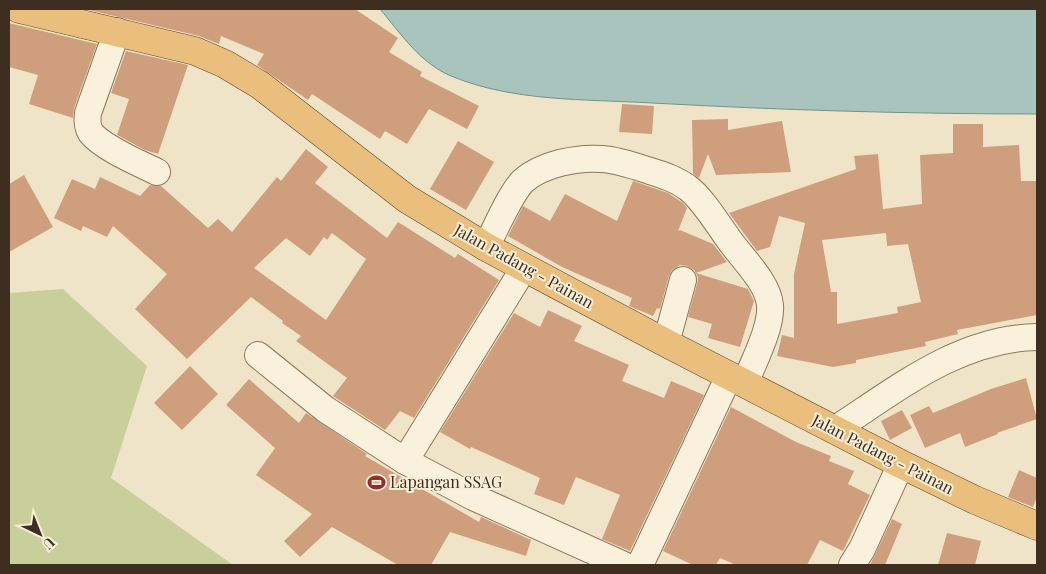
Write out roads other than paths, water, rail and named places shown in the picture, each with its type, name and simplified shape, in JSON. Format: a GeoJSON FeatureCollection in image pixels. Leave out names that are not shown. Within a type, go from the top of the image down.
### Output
{"type":"FeatureCollection","features":[{"type":"Feature","properties":{"kind":"highway","name":"Jalan Padang - Painan"},"geometry":{"type":"LineString","coordinates":[[19,9],[195,51],[225,64],[260,85],[407,199],[486,247],[900,464],[975,500],[1037,526]]}},
{"type":"Feature","properties":{"kind":"street"},"geometry":{"type":"LineString","coordinates":[[117,31],[88,113],[88,127],[101,142],[157,172]]}},
{"type":"Feature","properties":{"kind":"street"},"geometry":{"type":"LineString","coordinates":[[486,247],[516,190],[532,175],[544,169],[582,159],[603,159],[673,179],[690,189],[762,282],[770,302],[770,312],[764,335],[737,380],[640,565]]}},
{"type":"Feature","properties":{"kind":"street"},"geometry":{"type":"LineString","coordinates":[[405,462],[524,268]]}},
{"type":"Feature","properties":{"kind":"street"},"geometry":{"type":"LineString","coordinates":[[666,343],[683,280]]}},
{"type":"Feature","properties":{"kind":"street"},"geometry":{"type":"LineString","coordinates":[[834,430],[922,373],[953,356],[1004,340],[1037,337]]}},
{"type":"Feature","properties":{"kind":"street"},"geometry":{"type":"LineString","coordinates":[[258,355],[325,410],[405,462],[473,497],[624,565]]}},
{"type":"Feature","properties":{"kind":"street"},"geometry":{"type":"LineString","coordinates":[[852,565],[862,549],[900,464]]}},
{"type":"Feature","properties":{"kind":"water"},"geometry":{"type":"Polygon","coordinates":[[[380,9],[1037,9],[1037,114],[796,110],[576,100],[525,95],[475,84],[440,70],[420,56],[380,9]]]}},
{"type":"Feature","properties":{"kind":"place","name":"Lapangan SSAG"},"geometry":{"type":"Point","coordinates":[376,482]}}]}
